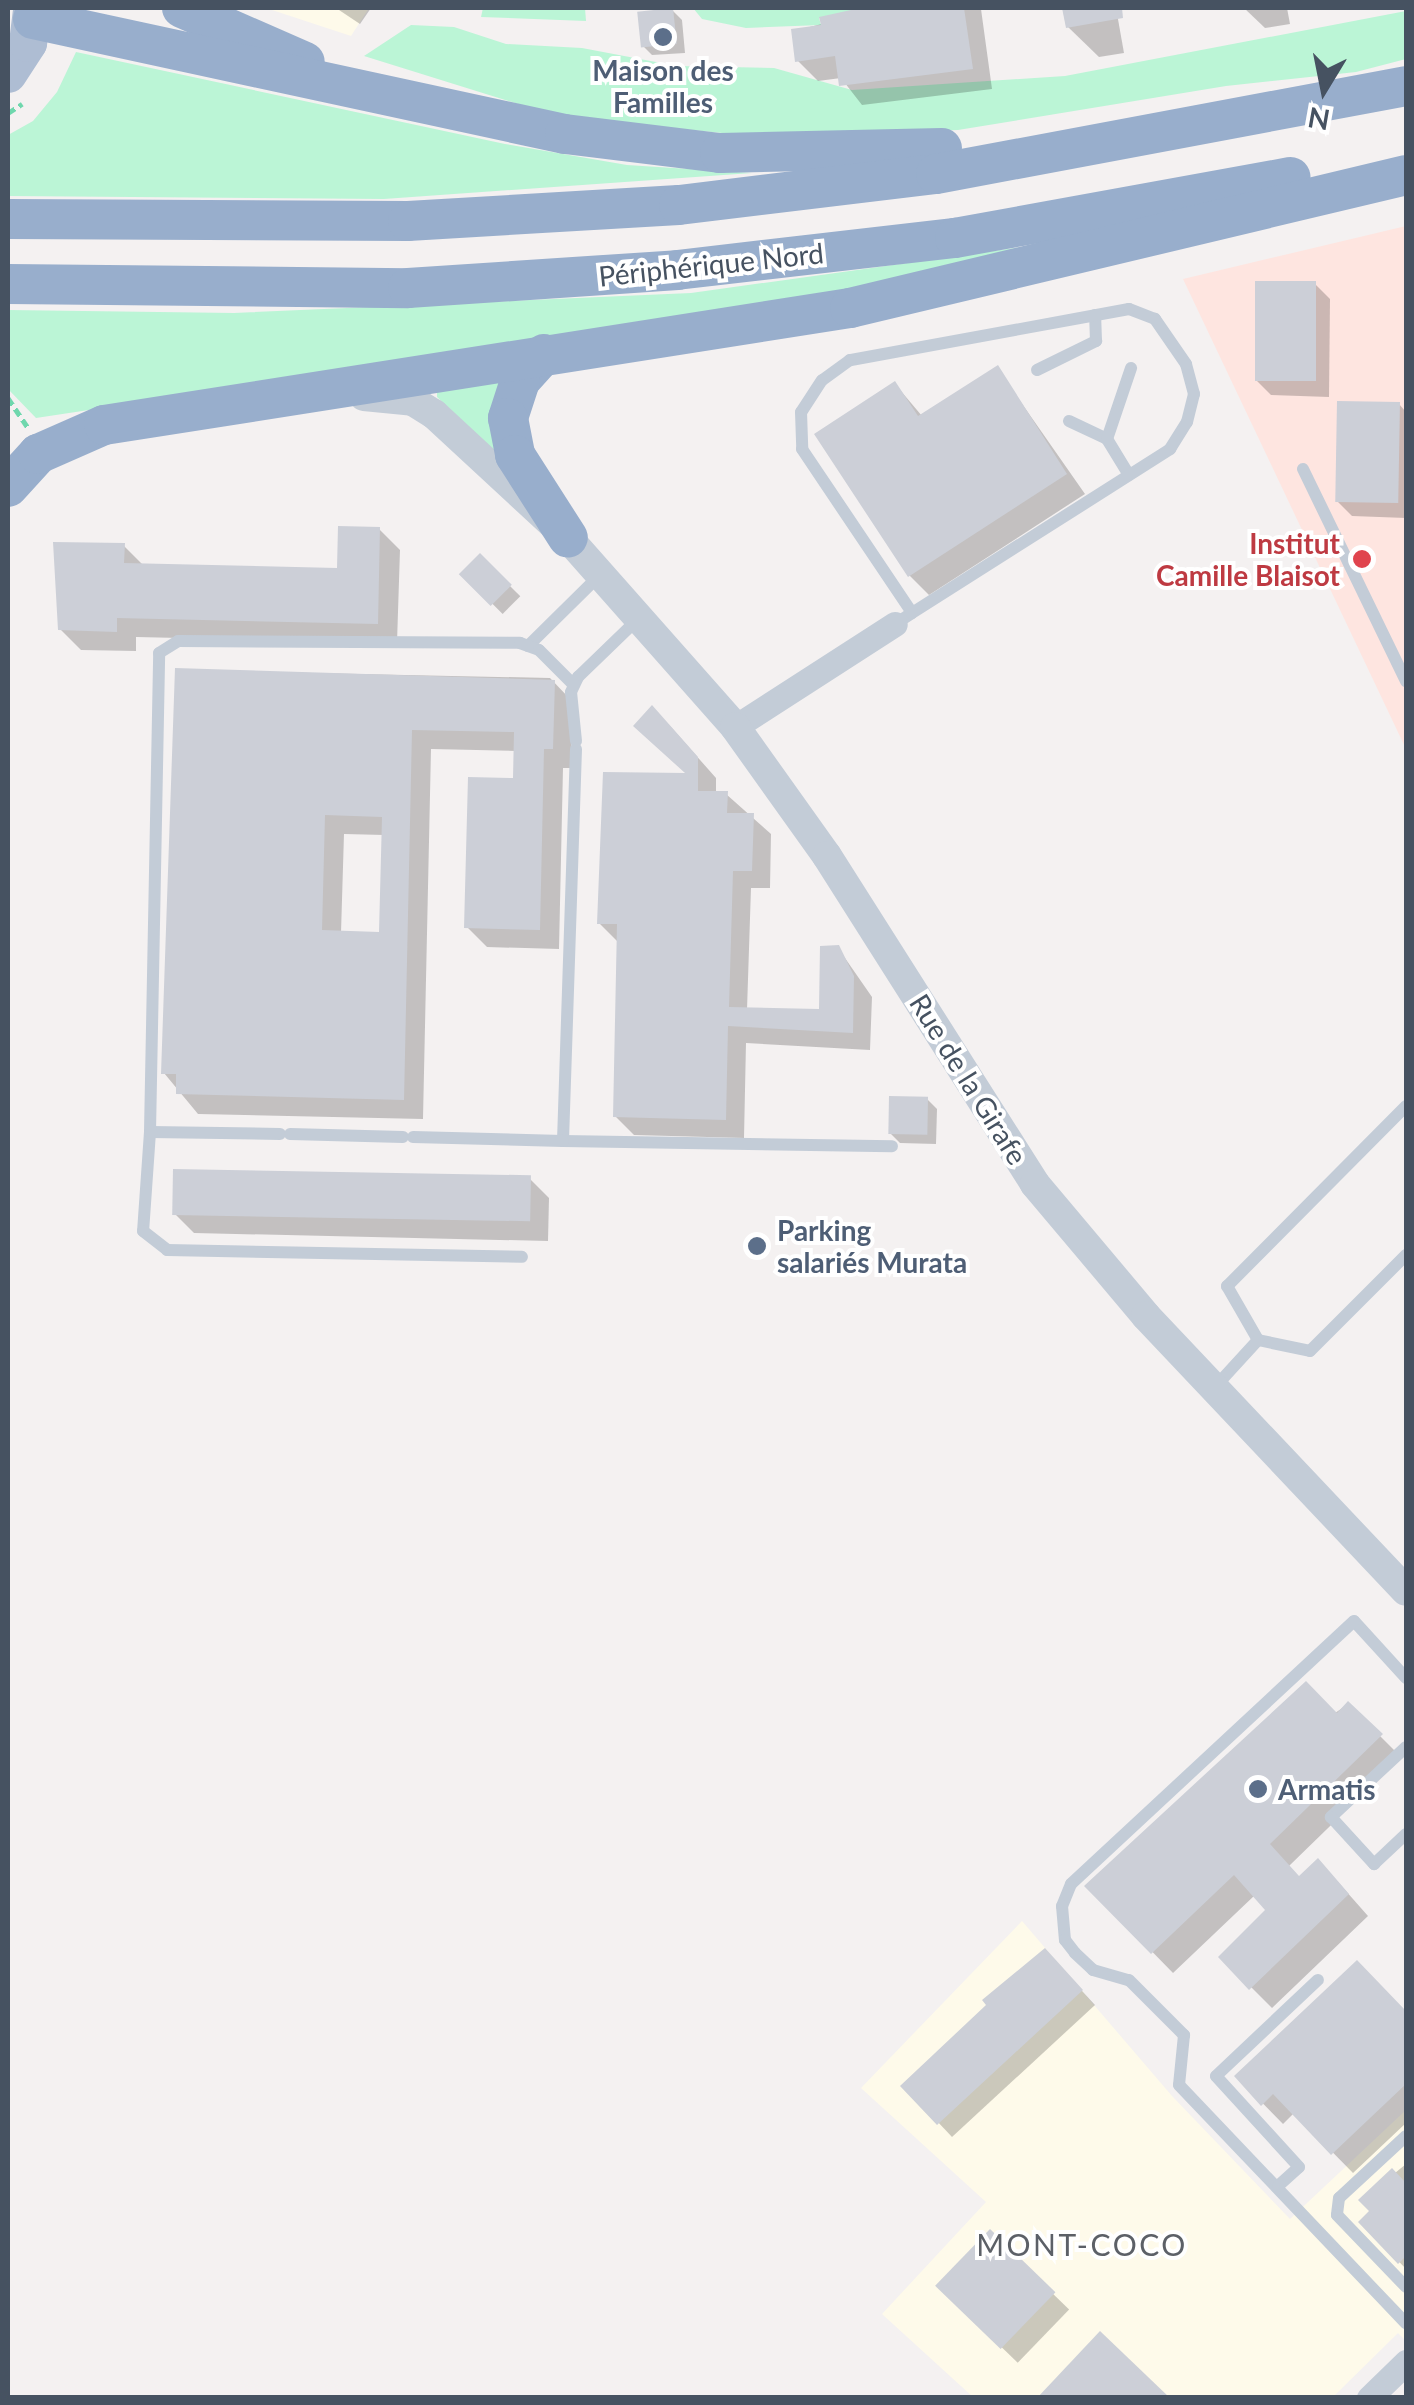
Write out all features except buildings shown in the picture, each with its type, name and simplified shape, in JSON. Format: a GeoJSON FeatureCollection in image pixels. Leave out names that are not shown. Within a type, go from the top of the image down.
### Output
{"type":"FeatureCollection","features":[{"type":"Feature","properties":{"kind":"highway"},"geometry":{"type":"LineString","coordinates":[[182,8],[396,101]]}},
{"type":"Feature","properties":{"kind":"highway"},"geometry":{"type":"LineString","coordinates":[[32,13],[396,101],[565,134],[720,153],[912,152],[1054,135],[1195,130]]}},
{"type":"Feature","properties":{"kind":"highway"},"geometry":{"type":"LineString","coordinates":[[8,218],[408,222],[679,205],[936,174],[1195,130],[1406,86]]}},
{"type":"Feature","properties":{"kind":"highway","name":"Périphérique Nord"},"geometry":{"type":"LineString","coordinates":[[8,284],[408,288],[677,270],[1142,208],[1406,150]]}},
{"type":"Feature","properties":{"kind":"highway"},"geometry":{"type":"LineString","coordinates":[[8,487],[38,454],[104,425],[944,289],[1406,174]]}},
{"type":"Feature","properties":{"kind":"highway"},"geometry":{"type":"LineString","coordinates":[[544,354],[520,381],[508,418],[515,454],[568,538]]}},
{"type":"Feature","properties":{"kind":"main road"},"geometry":{"type":"LineString","coordinates":[[8,74],[28,42],[32,13]]}},
{"type":"Feature","properties":{"kind":"street","name":"Rue de la Girafe"},"geometry":{"type":"LineString","coordinates":[[328,386],[412,401],[434,414],[568,538],[735,726],[816,839],[1036,1184],[1213,1389],[1406,1591]]}},
{"type":"Feature","properties":{"kind":"street"},"geometry":{"type":"LineString","coordinates":[[735,726],[903,618]]}},
{"type":"Feature","properties":{"kind":"street"},"geometry":{"type":"LineString","coordinates":[[1369,2398],[1406,2362]]}},
{"type":"Feature","properties":{"kind":"lane"},"geometry":{"type":"LineString","coordinates":[[1129,309],[1155,319],[1186,364],[1194,394],[1188,422],[1170,448],[903,618],[802,449],[801,412],[822,380],[850,360],[1095,315],[1129,309]]}},
{"type":"Feature","properties":{"kind":"lane"},"geometry":{"type":"LineString","coordinates":[[1037,370],[1096,341],[1095,315]]}},
{"type":"Feature","properties":{"kind":"lane"},"geometry":{"type":"LineString","coordinates":[[1107,439],[1131,368]]}},
{"type":"Feature","properties":{"kind":"lane"},"geometry":{"type":"LineString","coordinates":[[1069,420],[1107,439],[1129,475]]}},
{"type":"Feature","properties":{"kind":"lane"},"geometry":{"type":"LineString","coordinates":[[1302,468],[1406,681]]}},
{"type":"Feature","properties":{"kind":"lane"},"geometry":{"type":"LineString","coordinates":[[528,646],[600,574]]}},
{"type":"Feature","properties":{"kind":"lane"},"geometry":{"type":"LineString","coordinates":[[563,1140],[576,745],[574,685],[639,618]]}},
{"type":"Feature","properties":{"kind":"lane"},"geometry":{"type":"LineString","coordinates":[[522,1257],[168,1250],[143,1231],[150,1132],[159,653],[178,641],[528,646],[574,685]]}},
{"type":"Feature","properties":{"kind":"lane"},"geometry":{"type":"LineString","coordinates":[[1406,1106],[1226,1286],[1258,1340],[1310,1351],[1406,1255]]}},
{"type":"Feature","properties":{"kind":"lane"},"geometry":{"type":"LineString","coordinates":[[150,1132],[892,1146]]}},
{"type":"Feature","properties":{"kind":"lane"},"geometry":{"type":"LineString","coordinates":[[1213,1389],[1258,1340]]}},
{"type":"Feature","properties":{"kind":"lane"},"geometry":{"type":"LineString","coordinates":[[1406,1678],[1354,1621],[1071,1884],[1062,1906],[1065,1940],[1093,1970],[1129,1980],[1184,2035],[1180,2085],[1406,2322]]}},
{"type":"Feature","properties":{"kind":"lane"},"geometry":{"type":"LineString","coordinates":[[1406,1748],[1331,1817],[1374,1864],[1406,1834]]}},
{"type":"Feature","properties":{"kind":"lane"},"geometry":{"type":"LineString","coordinates":[[1278,2186],[1299,2167],[1216,2076],[1318,1980]]}},
{"type":"Feature","properties":{"kind":"lane"},"geometry":{"type":"LineString","coordinates":[[1406,2136],[1338,2198],[1337,2215],[1406,2287]]}},
{"type":"Feature","properties":{"kind":"shaded area"},"geometry":{"type":"Polygon","coordinates":[[[266,8],[369,8],[351,36],[266,8]]]}},
{"type":"Feature","properties":{"kind":"shaded area","name":"Institut Camille Blaisot"},"geometry":{"type":"Polygon","coordinates":[[[1406,226],[1406,749],[1183,279],[1406,226]]]}},
{"type":"Feature","properties":{"kind":"shaded area"},"geometry":{"type":"Polygon","coordinates":[[[1022,1921],[1172,2096],[1290,2219],[1406,2110],[1406,2341],[1398,2333],[1333,2397],[973,2397],[882,2314],[986,2202],[861,2088],[1022,1921]]]}},
{"type":"Feature","properties":{"kind":"green space"},"geometry":{"type":"Polygon","coordinates":[[[483,8],[585,8],[586,21],[481,17],[483,8]]]}},
{"type":"Feature","properties":{"kind":"green space"},"geometry":{"type":"Polygon","coordinates":[[[693,8],[860,8],[860,12],[819,18],[821,25],[746,28],[702,19],[693,8]]]}},
{"type":"Feature","properties":{"kind":"green space"},"geometry":{"type":"Polygon","coordinates":[[[1406,11],[1406,59],[1356,72],[1226,86],[958,130],[763,137],[560,117],[364,56],[411,25],[454,27],[506,44],[582,48],[677,66],[774,68],[852,90],[1065,76],[1406,11]]]}},
{"type":"Feature","properties":{"kind":"green space"},"geometry":{"type":"Polygon","coordinates":[[[76,52],[505,144],[627,165],[752,173],[384,199],[8,196],[8,135],[33,121],[57,92],[76,52]]]}},
{"type":"Feature","properties":{"kind":"green space"},"geometry":{"type":"Polygon","coordinates":[[[1058,242],[763,308],[36,418],[8,389],[8,310],[234,313],[691,293],[1058,242]]]}},
{"type":"Feature","properties":{"kind":"green space"},"geometry":{"type":"Polygon","coordinates":[[[507,376],[506,462],[437,397],[437,391],[507,376]]]}},
{"type":"Feature","properties":{"kind":"place","name":"Maison des Familles"},"geometry":{"type":"Point","coordinates":[663,37]}},
{"type":"Feature","properties":{"kind":"place","name":"Institut Camille Blaisot"},"geometry":{"type":"Point","coordinates":[1362,559]}},
{"type":"Feature","properties":{"kind":"place","name":"Parking salariés Murata"},"geometry":{"type":"Point","coordinates":[757,1246]}},
{"type":"Feature","properties":{"kind":"place","name":"Armatis"},"geometry":{"type":"Point","coordinates":[1258,1789]}},
{"type":"Feature","properties":{"kind":"district","name":"MONT-COCO"},"geometry":{"type":"Point","coordinates":[1082,2244]}}]}
